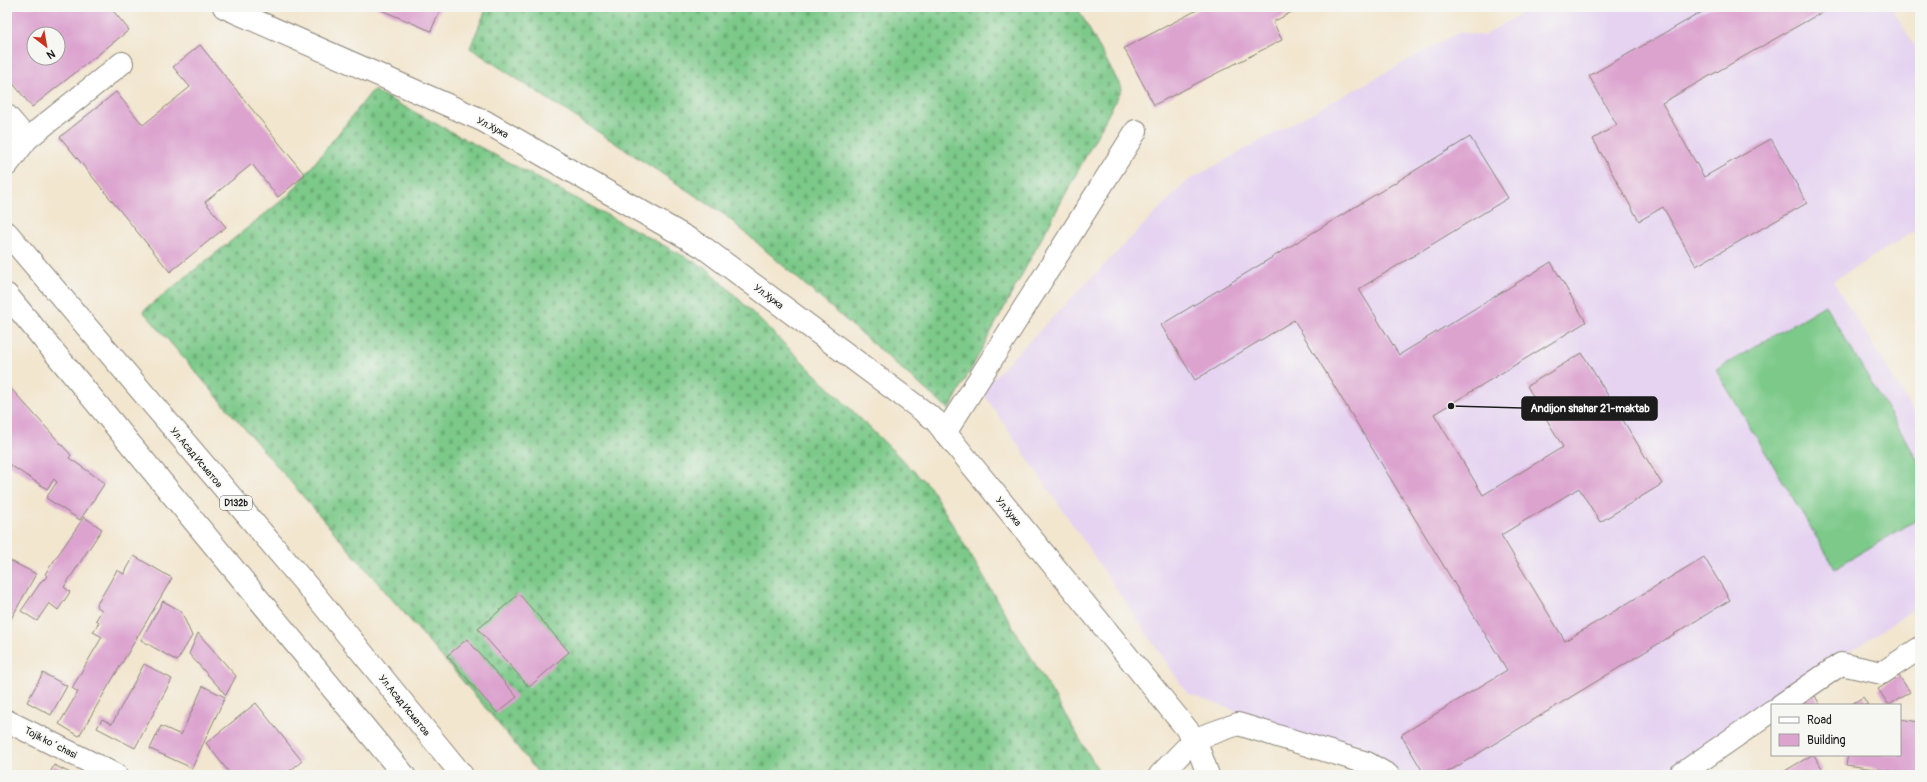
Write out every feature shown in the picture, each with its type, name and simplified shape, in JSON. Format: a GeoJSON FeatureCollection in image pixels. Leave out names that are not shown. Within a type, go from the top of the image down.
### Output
{"type":"FeatureCollection","features":[{"type":"Feature","properties":{"kind":"street","name":"Ул.Хужа"},"geometry":{"type":"LineString","coordinates":[[224,7],[484,121],[703,247],[935,420],[1195,739],[1208,775]]}},
{"type":"Feature","properties":{"kind":"street"},"geometry":{"type":"LineString","coordinates":[[7,165],[27,139],[122,63]]}},
{"type":"Feature","properties":{"kind":"street"},"geometry":{"type":"LineString","coordinates":[[7,116],[27,139]]}},
{"type":"Feature","properties":{"kind":"street"},"geometry":{"type":"LineString","coordinates":[[945,433],[1136,131]]}},
{"type":"Feature","properties":{"kind":"street","name":"Ул.Асад Исматов"},"geometry":{"type":"LineString","coordinates":[[7,233],[315,595],[457,773]]}},
{"type":"Feature","properties":{"kind":"street"},"geometry":{"type":"LineString","coordinates":[[7,295],[404,775]]}},
{"type":"Feature","properties":{"kind":"street"},"geometry":{"type":"LineString","coordinates":[[1782,704],[1841,664],[1882,673],[1920,648]]}},
{"type":"Feature","properties":{"kind":"street"},"geometry":{"type":"LineString","coordinates":[[1680,775],[1771,713]]}},
{"type":"Feature","properties":{"kind":"street","name":"Tojik koʻchasi"},"geometry":{"type":"LineString","coordinates":[[7,720],[116,775]]}},
{"type":"Feature","properties":{"kind":"street"},"geometry":{"type":"LineString","coordinates":[[1160,775],[1195,739],[1238,724],[1367,763],[1388,775]]}},
{"type":"Feature","properties":{"kind":"shaded area"},"geometry":{"type":"Polygon","coordinates":[[[1531,7],[1891,7],[1920,55],[1920,228],[1833,281],[1920,422],[1920,605],[1664,775],[1403,775],[1396,770],[1187,693],[981,390],[1187,181],[1460,32],[1484,36],[1531,7]]]}},
{"type":"Feature","properties":{"kind":"green space"},"geometry":{"type":"Polygon","coordinates":[[[487,7],[1077,7],[1122,89],[949,410],[725,215],[470,48],[487,7]]]}},
{"type":"Feature","properties":{"kind":"green space"},"geometry":{"type":"Polygon","coordinates":[[[373,90],[708,269],[930,487],[1101,775],[540,775],[480,701],[143,311],[290,194],[373,90]]]}},
{"type":"Feature","properties":{"kind":"green space"},"geometry":{"type":"Polygon","coordinates":[[[1825,305],[1920,464],[1920,518],[1835,568],[1716,370],[1825,305]]]}},
{"type":"Feature","properties":{"kind":"building"},"geometry":{"type":"Polygon","coordinates":[[[7,7],[110,7],[129,30],[32,107],[7,76],[7,7]]]}},
{"type":"Feature","properties":{"kind":"building"},"geometry":{"type":"Polygon","coordinates":[[[374,7],[441,7],[431,31],[374,7]]]}},
{"type":"Feature","properties":{"kind":"building"},"geometry":{"type":"Polygon","coordinates":[[[1203,7],[1301,7],[1273,22],[1282,40],[1154,105],[1124,48],[1203,7]]]}},
{"type":"Feature","properties":{"kind":"building"},"geometry":{"type":"Polygon","coordinates":[[[1711,7],[1822,7],[1824,11],[1662,103],[1704,177],[1771,139],[1807,203],[1696,266],[1663,207],[1639,221],[1593,139],[1617,125],[1589,76],[1711,7]]]}},
{"type":"Feature","properties":{"kind":"building"},"geometry":{"type":"Polygon","coordinates":[[[200,45],[305,175],[278,197],[252,164],[205,202],[226,227],[170,272],[60,137],[116,92],[143,125],[190,87],[173,67],[200,45]]]}},
{"type":"Feature","properties":{"kind":"building"},"geometry":{"type":"Polygon","coordinates":[[[1470,137],[1508,198],[1359,289],[1399,355],[1551,262],[1586,322],[1434,414],[1483,495],[1563,447],[1527,386],[1582,353],[1662,484],[1600,522],[1579,488],[1501,535],[1565,641],[1704,557],[1730,600],[1443,775],[1425,775],[1401,735],[1507,670],[1294,320],[1195,380],[1161,325],[1470,137]]]}},
{"type":"Feature","properties":{"kind":"building"},"geometry":{"type":"Polygon","coordinates":[[[7,384],[71,455],[69,458],[105,483],[80,520],[46,498],[57,482],[54,479],[47,489],[7,463],[7,384]]]}},
{"type":"Feature","properties":{"kind":"building"},"geometry":{"type":"Polygon","coordinates":[[[84,517],[102,529],[64,587],[70,592],[58,610],[49,603],[37,621],[21,611],[43,579],[44,580],[47,576],[45,574],[84,517]]]}},
{"type":"Feature","properties":{"kind":"building"},"geometry":{"type":"Polygon","coordinates":[[[134,556],[172,578],[79,736],[59,724],[78,692],[72,688],[102,637],[93,632],[99,622],[96,620],[102,610],[96,606],[117,570],[124,574],[134,556]]]}},
{"type":"Feature","properties":{"kind":"building"},"geometry":{"type":"Polygon","coordinates":[[[7,559],[36,574],[7,626],[7,559]]]}},
{"type":"Feature","properties":{"kind":"building"},"geometry":{"type":"Polygon","coordinates":[[[519,594],[569,652],[529,687],[478,629],[519,594]]]}},
{"type":"Feature","properties":{"kind":"building"},"geometry":{"type":"Polygon","coordinates":[[[163,601],[181,611],[192,636],[177,661],[141,640],[163,601]]]}},
{"type":"Feature","properties":{"kind":"building"},"geometry":{"type":"Polygon","coordinates":[[[198,633],[236,676],[226,695],[189,654],[198,633]]]}},
{"type":"Feature","properties":{"kind":"building"},"geometry":{"type":"Polygon","coordinates":[[[467,639],[517,697],[497,713],[447,656],[467,639]]]}},
{"type":"Feature","properties":{"kind":"building"},"geometry":{"type":"Polygon","coordinates":[[[144,664],[172,679],[135,748],[97,728],[102,719],[112,724],[144,664]]]}},
{"type":"Feature","properties":{"kind":"building"},"geometry":{"type":"Polygon","coordinates":[[[43,673],[67,686],[51,715],[27,702],[43,673]]]}},
{"type":"Feature","properties":{"kind":"building"},"geometry":{"type":"Polygon","coordinates":[[[1899,676],[1910,692],[1888,704],[1878,689],[1899,676]]]}},
{"type":"Feature","properties":{"kind":"building"},"geometry":{"type":"Polygon","coordinates":[[[203,686],[225,697],[192,768],[150,749],[161,726],[181,735],[203,686]]]}},
{"type":"Feature","properties":{"kind":"building"},"geometry":{"type":"Polygon","coordinates":[[[1814,694],[1819,704],[1796,704],[1814,694]]]}},
{"type":"Feature","properties":{"kind":"building"},"geometry":{"type":"Polygon","coordinates":[[[1863,697],[1867,704],[1852,704],[1863,697]]]}},
{"type":"Feature","properties":{"kind":"building"},"geometry":{"type":"Polygon","coordinates":[[[256,703],[302,761],[285,775],[231,775],[206,743],[256,703]]]}},
{"type":"Feature","properties":{"kind":"building"},"geometry":{"type":"Polygon","coordinates":[[[1901,719],[1920,722],[1920,775],[1846,765],[1848,756],[1901,756],[1901,719]]]}},
{"type":"Feature","properties":{"kind":"building"},"geometry":{"type":"Polygon","coordinates":[[[1810,756],[1815,756],[1823,770],[1815,775],[1784,775],[1783,772],[1810,756]]]}},
{"type":"Feature","properties":{"kind":"building"},"geometry":{"type":"Polygon","coordinates":[[[54,765],[74,775],[49,775],[54,765]]]}},
{"type":"Feature","properties":{"kind":"place","name":"Andijon shahar 21-maktab"},"geometry":{"type":"Point","coordinates":[1451,406]}}]}
